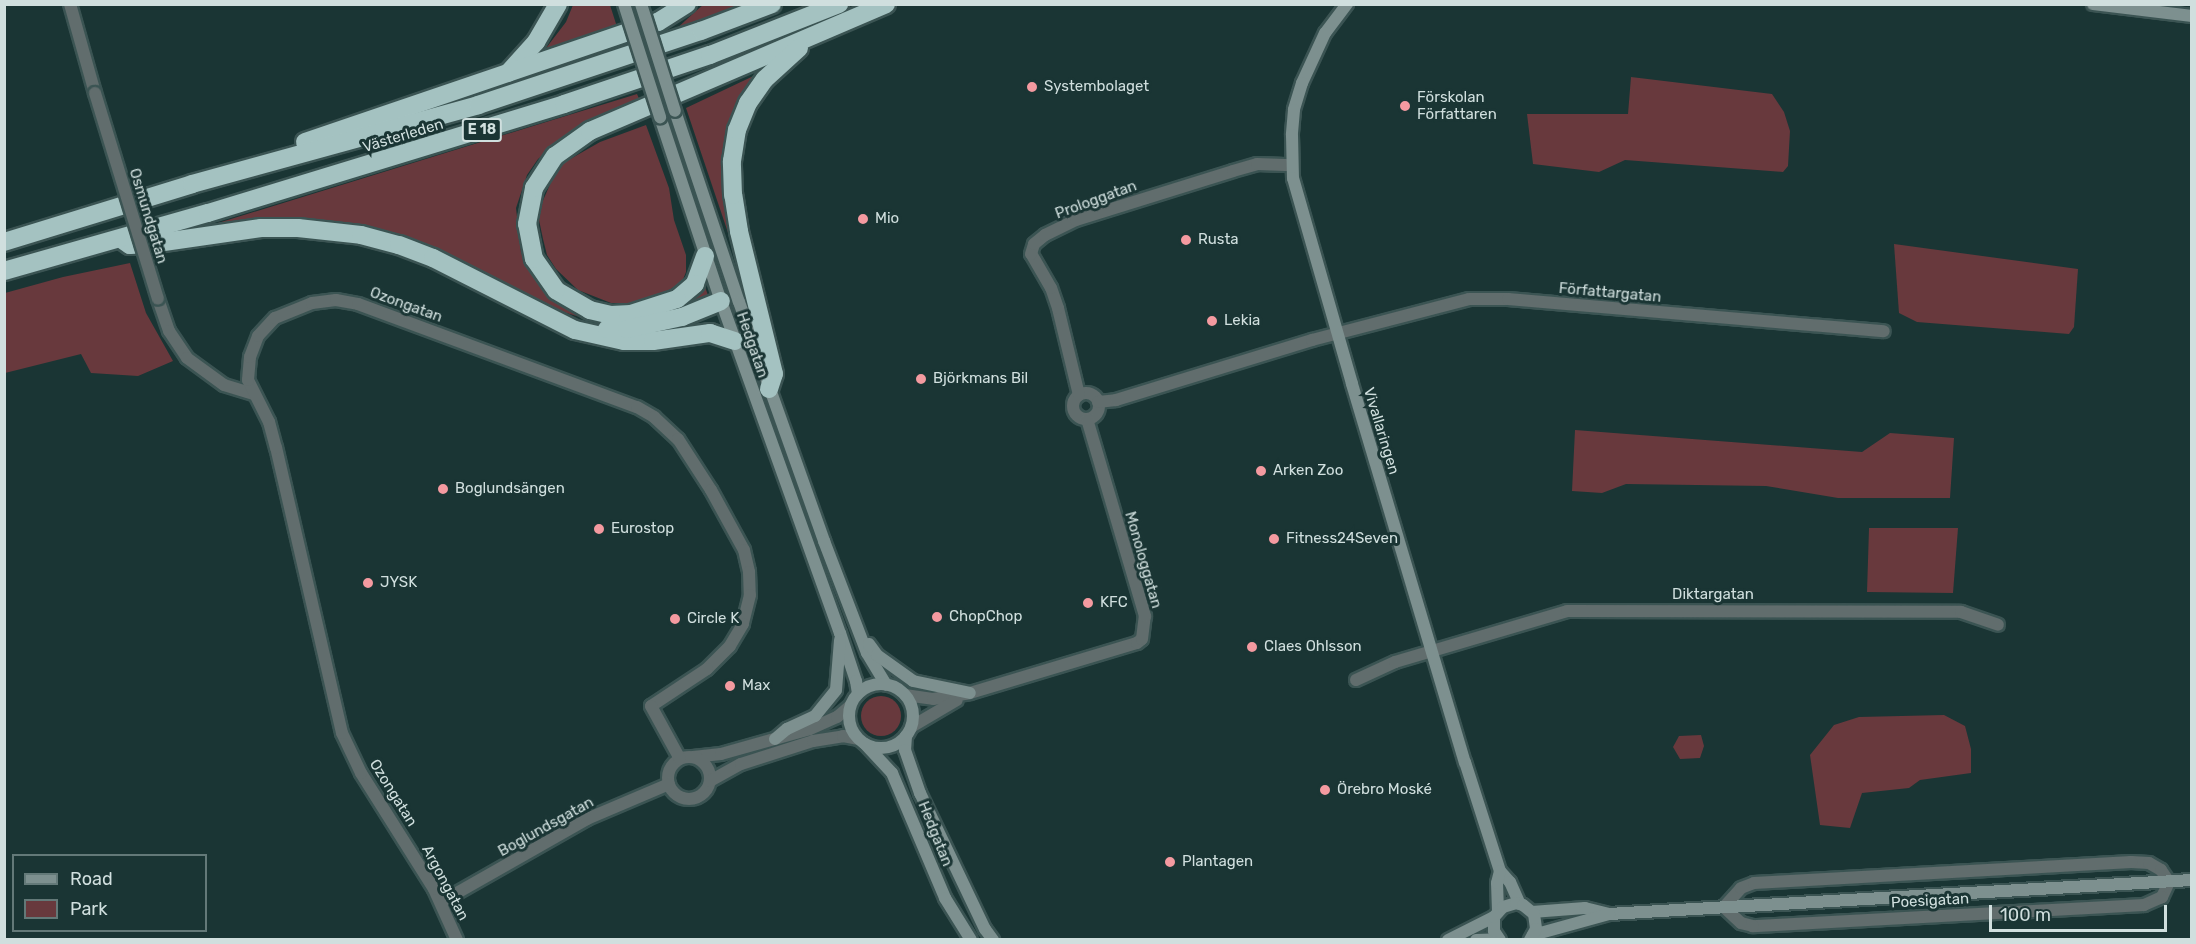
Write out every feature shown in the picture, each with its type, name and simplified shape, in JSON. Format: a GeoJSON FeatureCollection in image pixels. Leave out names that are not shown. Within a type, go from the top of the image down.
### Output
{"type":"FeatureCollection","features":[{"type":"Feature","properties":{"kind":"highway"},"geometry":{"type":"LineString","coordinates":[[506,75],[540,36],[558,4]]}},
{"type":"Feature","properties":{"kind":"highway","name":"E 18"},"geometry":{"type":"LineString","coordinates":[[192,184],[202,178],[658,22],[687,4]]}},
{"type":"Feature","properties":{"kind":"highway","name":"Västerleden"},"geometry":{"type":"LineString","coordinates":[[4,242],[192,184],[478,105],[690,35],[772,4]]}},
{"type":"Feature","properties":{"kind":"highway","name":"Västerleden"},"geometry":{"type":"LineString","coordinates":[[4,271],[564,104],[710,55],[839,4]]}},
{"type":"Feature","properties":{"kind":"highway"},"geometry":{"type":"LineString","coordinates":[[705,256],[695,284],[677,300],[622,315],[590,310],[556,290],[534,259],[527,224],[534,188],[555,156],[590,131],[886,4]]}},
{"type":"Feature","properties":{"kind":"highway"},"geometry":{"type":"LineString","coordinates":[[769,389],[774,374],[733,195],[734,145],[742,116],[756,91],[775,69],[811,37]]}},
{"type":"Feature","properties":{"kind":"highway","name":"E 18"},"geometry":{"type":"LineString","coordinates":[[120,238],[130,245],[229,231],[298,228],[361,235],[399,245],[433,258],[575,330],[642,341],[710,333],[735,341]]}},
{"type":"Feature","properties":{"kind":"highway","name":"E 18"},"geometry":{"type":"LineString","coordinates":[[594,334],[602,329],[627,329],[681,317],[729,298]]}},
{"type":"Feature","properties":{"kind":"main road","name":"Hedgatan"},"geometry":{"type":"LineString","coordinates":[[624,4],[705,256],[729,298],[769,389],[867,653],[886,684]]}},
{"type":"Feature","properties":{"kind":"main road","name":"Hedgatan"},"geometry":{"type":"LineString","coordinates":[[641,4],[675,111],[729,298],[735,341],[840,633],[858,694]]}},
{"type":"Feature","properties":{"kind":"main road","name":"Vivallaringen"},"geometry":{"type":"LineString","coordinates":[[1347,4],[1325,33],[1302,82],[1294,110],[1293,178],[1432,652],[1500,871],[1510,882],[1520,904]]}},
{"type":"Feature","properties":{"kind":"main road"},"geometry":{"type":"LineString","coordinates":[[2093,4],[2192,16]]}},
{"type":"Feature","properties":{"kind":"main road"},"geometry":{"type":"LineString","coordinates":[[859,630],[877,655],[913,681],[970,693]]}},
{"type":"Feature","properties":{"kind":"main road"},"geometry":{"type":"LineString","coordinates":[[775,739],[787,729],[815,716],[836,690],[840,633]]}},
{"type":"Feature","properties":{"kind":"main road"},"geometry":{"type":"LineString","coordinates":[[886,684],[905,695],[912,710],[909,731],[888,748],[862,742],[850,724],[850,706],[858,694],[866,688],[886,684]]}},
{"type":"Feature","properties":{"kind":"main road","name":"Hedgatan"},"geometry":{"type":"LineString","coordinates":[[909,731],[905,750],[920,793],[980,919],[993,939]]}},
{"type":"Feature","properties":{"kind":"main road","name":"Hedgatan"},"geometry":{"type":"LineString","coordinates":[[862,742],[892,773],[945,898],[971,939]]}},
{"type":"Feature","properties":{"kind":"main road","name":"Vivallaringen"},"geometry":{"type":"LineString","coordinates":[[1499,939],[1494,931],[1500,871]]}},
{"type":"Feature","properties":{"kind":"main road","name":"Poesigatan"},"geometry":{"type":"LineString","coordinates":[[1532,938],[1567,924],[1588,922],[1609,914],[2192,880]]}},
{"type":"Feature","properties":{"kind":"main road"},"geometry":{"type":"LineString","coordinates":[[1448,939],[1496,914],[1509,904],[1520,904],[1532,912],[1536,921],[1532,938]]}},
{"type":"Feature","properties":{"kind":"main road","name":"Poesigatan"},"geometry":{"type":"LineString","coordinates":[[1532,912],[1586,908],[1609,914]]}},
{"type":"Feature","properties":{"kind":"main road"},"geometry":{"type":"LineString","coordinates":[[1476,939],[1499,939]]}},
{"type":"Feature","properties":{"kind":"street","name":"Osmundgatan"},"geometry":{"type":"LineString","coordinates":[[70,4],[95,93],[169,331],[187,358],[224,385],[253,394]]}},
{"type":"Feature","properties":{"kind":"street","name":"Prologgatan"},"geometry":{"type":"LineString","coordinates":[[1079,395],[1056,302],[1030,254],[1034,244],[1046,235],[1076,220],[1240,169],[1257,164],[1292,165]]}},
{"type":"Feature","properties":{"kind":"street","name":"Författargatan"},"geometry":{"type":"LineString","coordinates":[[1338,335],[1469,298],[1484,297],[1884,331]]}},
{"type":"Feature","properties":{"kind":"street","name":"Ozongatan"},"geometry":{"type":"LineString","coordinates":[[405,841],[361,773],[342,733],[276,448],[269,422],[248,380],[258,336],[275,318],[312,303],[336,300],[358,304],[407,321],[637,407],[663,424],[678,439],[711,490],[744,550],[749,572],[750,595],[743,624],[730,646],[707,669],[651,706],[680,759]]}},
{"type":"Feature","properties":{"kind":"street"},"geometry":{"type":"LineString","coordinates":[[1098,402],[1116,400],[1338,335]]}},
{"type":"Feature","properties":{"kind":"street"},"geometry":{"type":"LineString","coordinates":[[1091,394],[1098,402],[1097,412],[1088,418],[1080,417],[1074,411],[1073,403],[1079,395],[1091,394]]}},
{"type":"Feature","properties":{"kind":"street","name":"Monologgatan"},"geometry":{"type":"LineString","coordinates":[[905,695],[933,699],[970,693],[1137,643],[1144,635],[1145,616],[1088,418]]}},
{"type":"Feature","properties":{"kind":"street","name":"Diktargatan"},"geometry":{"type":"LineString","coordinates":[[1356,680],[1395,662],[1567,611],[1961,612],[1998,625]]}},
{"type":"Feature","properties":{"kind":"street","name":"Monologgatan"},"geometry":{"type":"LineString","coordinates":[[909,731],[970,693]]}},
{"type":"Feature","properties":{"kind":"street"},"geometry":{"type":"LineString","coordinates":[[850,706],[828,723],[720,754],[680,759],[669,771],[669,784],[677,795],[690,799],[703,793],[710,781],[741,764],[813,741],[843,736],[862,742]]}},
{"type":"Feature","properties":{"kind":"street"},"geometry":{"type":"LineString","coordinates":[[693,757],[708,768],[710,781]]}},
{"type":"Feature","properties":{"kind":"street","name":"Boglundsgatan"},"geometry":{"type":"LineString","coordinates":[[441,902],[587,819],[669,784]]}},
{"type":"Feature","properties":{"kind":"street","name":"Argongatan"},"geometry":{"type":"LineString","coordinates":[[405,841],[441,902],[457,939]]}},
{"type":"Feature","properties":{"kind":"street","name":"Poesigatan"},"geometry":{"type":"LineString","coordinates":[[2131,862],[2149,862],[2161,870],[2169,882],[2162,897],[2144,905],[1753,926],[1741,924],[1724,907],[1741,888],[1754,883],[2131,862]]}},
{"type":"Feature","properties":{"kind":"green space"},"geometry":{"type":"Polygon","coordinates":[[[573,5],[610,5],[618,30],[540,56],[566,22],[573,5]]]}},
{"type":"Feature","properties":{"kind":"green space"},"geometry":{"type":"Polygon","coordinates":[[[703,5],[741,5],[674,31],[697,10],[703,5]]]}},
{"type":"Feature","properties":{"kind":"green space"},"geometry":{"type":"Polygon","coordinates":[[[764,71],[734,122],[753,307],[686,108],[764,71]]]}},
{"type":"Feature","properties":{"kind":"green space"},"geometry":{"type":"Polygon","coordinates":[[[1631,77],[1772,94],[1784,112],[1790,131],[1788,166],[1783,172],[1625,160],[1599,172],[1533,164],[1527,114],[1628,114],[1631,77]]]}},
{"type":"Feature","properties":{"kind":"green space"},"geometry":{"type":"Polygon","coordinates":[[[637,94],[641,103],[569,133],[538,159],[527,175],[516,208],[521,252],[534,278],[556,300],[665,313],[684,305],[704,284],[710,301],[694,309],[610,324],[597,322],[546,307],[417,246],[205,227],[637,94]]]}},
{"type":"Feature","properties":{"kind":"green space"},"geometry":{"type":"Polygon","coordinates":[[[646,125],[669,188],[674,220],[686,255],[686,272],[682,282],[658,297],[634,303],[611,303],[578,290],[556,269],[547,255],[543,239],[539,220],[541,205],[555,173],[565,162],[600,142],[646,125]]]}},
{"type":"Feature","properties":{"kind":"green space"},"geometry":{"type":"Polygon","coordinates":[[[1894,244],[2078,269],[2074,327],[2069,334],[1917,322],[1899,313],[1894,244]]]}},
{"type":"Feature","properties":{"kind":"green space"},"geometry":{"type":"Polygon","coordinates":[[[130,263],[146,313],[173,361],[138,376],[91,373],[81,354],[5,373],[5,293],[63,277],[130,263]]]}},
{"type":"Feature","properties":{"kind":"green space"},"geometry":{"type":"Polygon","coordinates":[[[1575,430],[1862,452],[1890,433],[1954,438],[1950,498],[1838,498],[1766,486],[1626,484],[1602,493],[1572,491],[1575,430]]]}},
{"type":"Feature","properties":{"kind":"green space"},"geometry":{"type":"Polygon","coordinates":[[[1869,528],[1958,528],[1953,593],[1867,592],[1869,528]]]}},
{"type":"Feature","properties":{"kind":"green space"},"geometry":{"type":"Polygon","coordinates":[[[881,696],[889,697],[895,702],[900,708],[900,724],[895,730],[889,735],[881,736],[873,735],[867,730],[862,724],[861,716],[862,708],[867,702],[873,697],[881,696]]]}},
{"type":"Feature","properties":{"kind":"green space"},"geometry":{"type":"Polygon","coordinates":[[[1944,715],[1965,726],[1971,749],[1971,773],[1920,780],[1909,788],[1862,793],[1850,828],[1820,825],[1810,755],[1834,725],[1859,717],[1944,715]]]}},
{"type":"Feature","properties":{"kind":"green space"},"geometry":{"type":"Polygon","coordinates":[[[1701,735],[1704,746],[1700,758],[1680,759],[1673,747],[1679,736],[1701,735]]]}},
{"type":"Feature","properties":{"kind":"place","name":"Systembolaget"},"geometry":{"type":"Point","coordinates":[1032,87]}},
{"type":"Feature","properties":{"kind":"place","name":"Förskolan Författaren"},"geometry":{"type":"Point","coordinates":[1405,106]}},
{"type":"Feature","properties":{"kind":"place","name":"Mio"},"geometry":{"type":"Point","coordinates":[863,219]}},
{"type":"Feature","properties":{"kind":"place","name":"Rusta"},"geometry":{"type":"Point","coordinates":[1186,240]}},
{"type":"Feature","properties":{"kind":"place","name":"Lekia"},"geometry":{"type":"Point","coordinates":[1212,321]}},
{"type":"Feature","properties":{"kind":"place","name":"Björkmans Bil"},"geometry":{"type":"Point","coordinates":[921,379]}},
{"type":"Feature","properties":{"kind":"place","name":"Arken Zoo"},"geometry":{"type":"Point","coordinates":[1261,471]}},
{"type":"Feature","properties":{"kind":"place","name":"Boglundsängen"},"geometry":{"type":"Point","coordinates":[443,489]}},
{"type":"Feature","properties":{"kind":"place","name":"Eurostop"},"geometry":{"type":"Point","coordinates":[599,529]}},
{"type":"Feature","properties":{"kind":"place","name":"Fitness24Seven"},"geometry":{"type":"Point","coordinates":[1274,539]}},
{"type":"Feature","properties":{"kind":"place","name":"JYSK"},"geometry":{"type":"Point","coordinates":[368,583]}},
{"type":"Feature","properties":{"kind":"place","name":"KFC"},"geometry":{"type":"Point","coordinates":[1088,603]}},
{"type":"Feature","properties":{"kind":"place","name":"ChopChop"},"geometry":{"type":"Point","coordinates":[937,617]}},
{"type":"Feature","properties":{"kind":"place","name":"Circle K"},"geometry":{"type":"Point","coordinates":[675,619]}},
{"type":"Feature","properties":{"kind":"place","name":"Claes Ohlsson"},"geometry":{"type":"Point","coordinates":[1252,647]}},
{"type":"Feature","properties":{"kind":"place","name":"Max"},"geometry":{"type":"Point","coordinates":[730,686]}},
{"type":"Feature","properties":{"kind":"place","name":"Örebro Moské"},"geometry":{"type":"Point","coordinates":[1325,790]}},
{"type":"Feature","properties":{"kind":"place","name":"Plantagen"},"geometry":{"type":"Point","coordinates":[1170,862]}}]}
